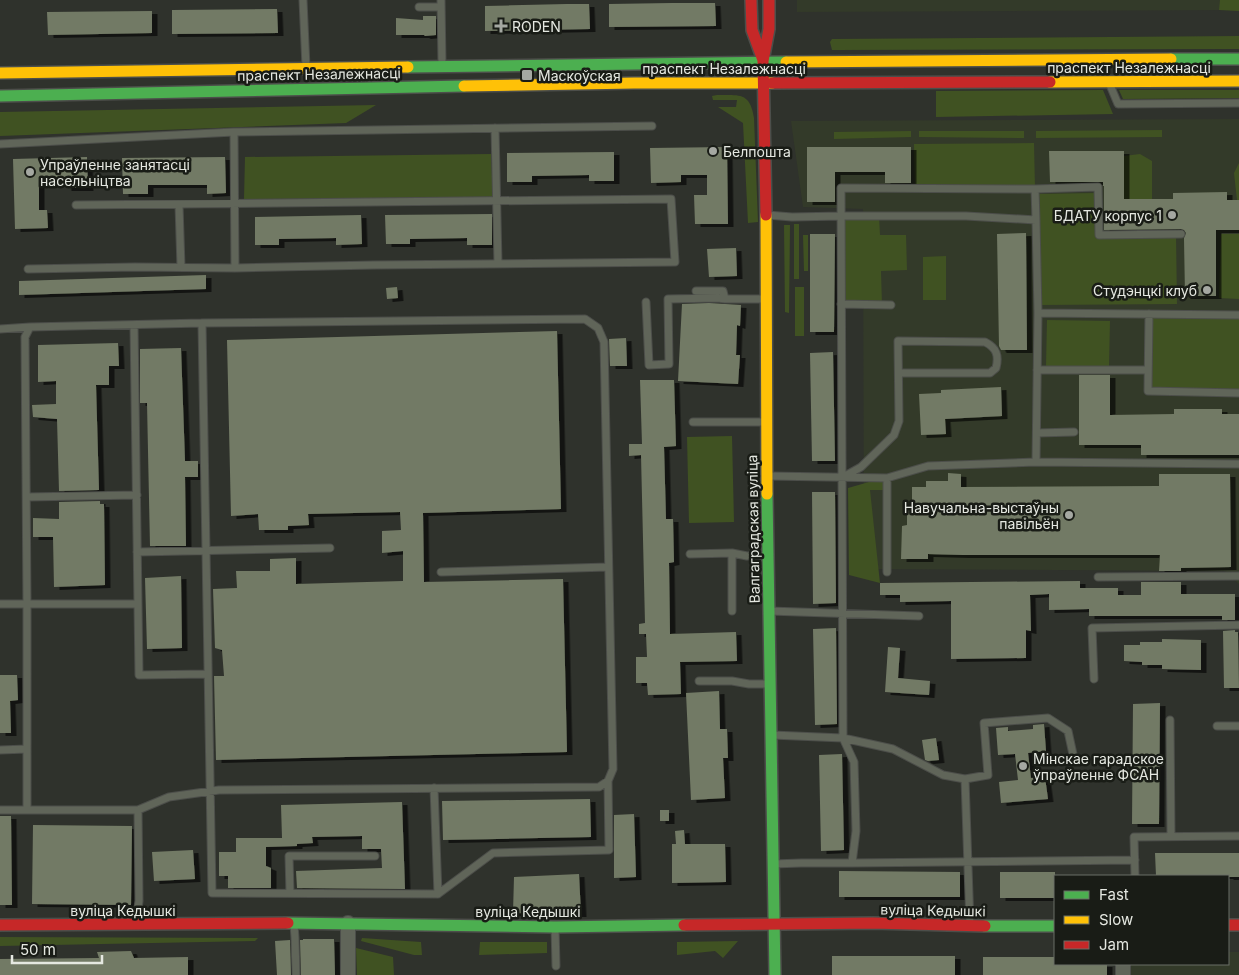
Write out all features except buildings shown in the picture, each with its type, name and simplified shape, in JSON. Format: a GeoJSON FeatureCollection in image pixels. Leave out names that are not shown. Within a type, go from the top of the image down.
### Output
{"type":"FeatureCollection","features":[{"type":"Feature","properties":{"kind":"main road"},"geometry":{"type":"LineString","coordinates":[[751,0],[752,30],[763,61]]}},
{"type":"Feature","properties":{"kind":"main road"},"geometry":{"type":"LineString","coordinates":[[763,61],[769,29],[769,0]]}},
{"type":"Feature","properties":{"kind":"main road","name":"праспект Незалежнасці"},"geometry":{"type":"LineString","coordinates":[[0,73],[763,61],[1239,59]]}},
{"type":"Feature","properties":{"kind":"main road","name":"Валгаградская вуліца"},"geometry":{"type":"LineString","coordinates":[[763,61],[767,298],[767,555],[775,975]]}},
{"type":"Feature","properties":{"kind":"main road","name":"праспект Незалежнасці"},"geometry":{"type":"LineString","coordinates":[[0,96],[445,86],[764,82],[1239,81]]}},
{"type":"Feature","properties":{"kind":"main road","name":"вуліца Кедышкі"},"geometry":{"type":"LineString","coordinates":[[0,926],[294,923],[555,927],[873,923],[1054,926]]}},
{"type":"Feature","properties":{"kind":"street"},"geometry":{"type":"LineString","coordinates":[[348,923],[348,975]]}},
{"type":"Feature","properties":{"kind":"lane"},"geometry":{"type":"LineString","coordinates":[[302,0],[306,68]]}},
{"type":"Feature","properties":{"kind":"lane"},"geometry":{"type":"LineString","coordinates":[[419,6],[441,3],[442,66]]}},
{"type":"Feature","properties":{"kind":"lane"},"geometry":{"type":"LineString","coordinates":[[1109,82],[1118,104],[1239,103]]}},
{"type":"Feature","properties":{"kind":"lane"},"geometry":{"type":"LineString","coordinates":[[0,144],[234,132],[652,126]]}},
{"type":"Feature","properties":{"kind":"lane"},"geometry":{"type":"LineString","coordinates":[[495,128],[498,264]]}},
{"type":"Feature","properties":{"kind":"lane"},"geometry":{"type":"LineString","coordinates":[[234,132],[236,268]]}},
{"type":"Feature","properties":{"kind":"lane"},"geometry":{"type":"LineString","coordinates":[[852,864],[856,831],[854,762],[843,738],[840,188],[1098,187],[1098,235],[1181,234]]}},
{"type":"Feature","properties":{"kind":"lane"},"geometry":{"type":"LineString","coordinates":[[1035,188],[1038,314],[1036,462]]}},
{"type":"Feature","properties":{"kind":"lane"},"geometry":{"type":"LineString","coordinates":[[28,269],[675,262],[671,199],[76,205]]}},
{"type":"Feature","properties":{"kind":"lane"},"geometry":{"type":"LineString","coordinates":[[179,205],[181,267]]}},
{"type":"Feature","properties":{"kind":"lane"},"geometry":{"type":"LineString","coordinates":[[766,215],[792,217],[966,216],[1036,220]]}},
{"type":"Feature","properties":{"kind":"lane"},"geometry":{"type":"LineString","coordinates":[[696,291],[723,291],[725,300]]}},
{"type":"Feature","properties":{"kind":"lane"},"geometry":{"type":"LineString","coordinates":[[646,302],[649,365],[669,364],[668,299],[718,298],[725,300],[767,298]]}},
{"type":"Feature","properties":{"kind":"lane"},"geometry":{"type":"LineString","coordinates":[[841,304],[891,305]]}},
{"type":"Feature","properties":{"kind":"lane"},"geometry":{"type":"LineString","coordinates":[[1038,314],[1239,315]]}},
{"type":"Feature","properties":{"kind":"lane"},"geometry":{"type":"LineString","coordinates":[[1149,314],[1148,391],[1239,393]]}},
{"type":"Feature","properties":{"kind":"lane"},"geometry":{"type":"LineString","coordinates":[[0,329],[134,325],[202,324],[585,319],[598,328],[604,342],[613,769],[608,781],[609,850],[494,853],[438,894],[212,893],[202,324]]}},
{"type":"Feature","properties":{"kind":"lane"},"geometry":{"type":"LineString","coordinates":[[134,325],[139,675],[208,674]]}},
{"type":"Feature","properties":{"kind":"lane"},"geometry":{"type":"LineString","coordinates":[[27,810],[26,338],[30,327]]}},
{"type":"Feature","properties":{"kind":"lane"},"geometry":{"type":"LineString","coordinates":[[842,477],[861,468],[894,435],[899,421],[898,341],[985,342],[991,345],[998,359],[996,368],[990,373],[899,373]]}},
{"type":"Feature","properties":{"kind":"lane"},"geometry":{"type":"LineString","coordinates":[[1037,370],[1148,370]]}},
{"type":"Feature","properties":{"kind":"lane"},"geometry":{"type":"LineString","coordinates":[[693,422],[767,422]]}},
{"type":"Feature","properties":{"kind":"lane"},"geometry":{"type":"LineString","coordinates":[[1037,433],[1074,432]]}},
{"type":"Feature","properties":{"kind":"lane"},"geometry":{"type":"LineString","coordinates":[[767,476],[888,478],[928,466],[1036,462],[1239,464]]}},
{"type":"Feature","properties":{"kind":"lane"},"geometry":{"type":"LineString","coordinates":[[887,572],[888,478]]}},
{"type":"Feature","properties":{"kind":"lane"},"geometry":{"type":"LineString","coordinates":[[26,497],[136,495]]}},
{"type":"Feature","properties":{"kind":"lane"},"geometry":{"type":"LineString","coordinates":[[137,552],[330,548]]}},
{"type":"Feature","properties":{"kind":"lane"},"geometry":{"type":"LineString","coordinates":[[732,553],[732,611]]}},
{"type":"Feature","properties":{"kind":"lane"},"geometry":{"type":"LineString","coordinates":[[690,554],[732,553],[747,556],[767,555]]}},
{"type":"Feature","properties":{"kind":"lane"},"geometry":{"type":"LineString","coordinates":[[441,572],[608,567]]}},
{"type":"Feature","properties":{"kind":"lane"},"geometry":{"type":"LineString","coordinates":[[1098,577],[1239,576]]}},
{"type":"Feature","properties":{"kind":"lane"},"geometry":{"type":"LineString","coordinates":[[0,604],[138,604]]}},
{"type":"Feature","properties":{"kind":"lane"},"geometry":{"type":"LineString","coordinates":[[769,612],[919,616]]}},
{"type":"Feature","properties":{"kind":"lane"},"geometry":{"type":"LineString","coordinates":[[1094,679],[1092,628],[1239,625]]}},
{"type":"Feature","properties":{"kind":"lane"},"geometry":{"type":"LineString","coordinates":[[699,681],[770,684]]}},
{"type":"Feature","properties":{"kind":"lane"},"geometry":{"type":"LineString","coordinates":[[771,735],[843,738],[893,749],[943,774],[965,779],[988,775],[984,723],[1048,718],[1068,731],[1074,759]]}},
{"type":"Feature","properties":{"kind":"lane"},"geometry":{"type":"LineString","coordinates":[[1170,720],[1171,836]]}},
{"type":"Feature","properties":{"kind":"lane"},"geometry":{"type":"LineString","coordinates":[[1216,726],[1239,726]]}},
{"type":"Feature","properties":{"kind":"lane"},"geometry":{"type":"LineString","coordinates":[[0,750],[27,749]]}},
{"type":"Feature","properties":{"kind":"lane"},"geometry":{"type":"LineString","coordinates":[[965,779],[970,926]]}},
{"type":"Feature","properties":{"kind":"lane"},"geometry":{"type":"LineString","coordinates":[[0,810],[138,810],[169,797],[219,790],[599,787],[608,781]]}},
{"type":"Feature","properties":{"kind":"lane"},"geometry":{"type":"LineString","coordinates":[[434,788],[438,894]]}},
{"type":"Feature","properties":{"kind":"lane"},"geometry":{"type":"LineString","coordinates":[[138,810],[139,925]]}},
{"type":"Feature","properties":{"kind":"lane"},"geometry":{"type":"LineString","coordinates":[[1135,875],[1134,837],[1239,836]]}},
{"type":"Feature","properties":{"kind":"lane"},"geometry":{"type":"LineString","coordinates":[[290,893],[289,856],[375,856]]}},
{"type":"Feature","properties":{"kind":"lane"},"geometry":{"type":"LineString","coordinates":[[773,864],[1135,860]]}},
{"type":"Feature","properties":{"kind":"lane"},"geometry":{"type":"LineString","coordinates":[[294,923],[296,975]]}},
{"type":"Feature","properties":{"kind":"lane"},"geometry":{"type":"LineString","coordinates":[[555,927],[556,966]]}},
{"type":"Feature","properties":{"kind":"shaded area"},"geometry":{"type":"Polygon","coordinates":[[[797,0],[1239,0],[1239,10],[797,12],[797,0]]]}},
{"type":"Feature","properties":{"kind":"shaded area"},"geometry":{"type":"Polygon","coordinates":[[[1239,119],[1239,584],[1225,571],[864,569],[863,209],[803,207],[791,121],[1239,119]]]}},
{"type":"Feature","properties":{"kind":"shaded area"},"geometry":{"type":"Polygon","coordinates":[[[1229,952],[1239,952],[1239,975],[1131,975],[1131,965],[1229,965],[1229,952]]]}},
{"type":"Feature","properties":{"kind":"green space"},"geometry":{"type":"Polygon","coordinates":[[[1220,0],[1239,0],[1239,11],[1219,10],[1220,0]]]}},
{"type":"Feature","properties":{"kind":"green space"},"geometry":{"type":"Polygon","coordinates":[[[1239,36],[1239,49],[832,50],[830,42],[832,39],[1239,36]]]}},
{"type":"Feature","properties":{"kind":"green space"},"geometry":{"type":"Polygon","coordinates":[[[1103,90],[1113,114],[936,117],[936,91],[1103,90]]]}},
{"type":"Feature","properties":{"kind":"green space"},"geometry":{"type":"Polygon","coordinates":[[[1119,90],[1239,90],[1239,98],[1123,99],[1119,90]]]}},
{"type":"Feature","properties":{"kind":"green space"},"geometry":{"type":"Polygon","coordinates":[[[738,95],[747,99],[750,103],[754,118],[758,222],[748,223],[743,123],[718,107],[736,107],[737,100],[713,100],[712,96],[738,95]]]}},
{"type":"Feature","properties":{"kind":"green space"},"geometry":{"type":"Polygon","coordinates":[[[376,105],[346,123],[0,136],[0,112],[376,105]]]}},
{"type":"Feature","properties":{"kind":"green space"},"geometry":{"type":"Polygon","coordinates":[[[1162,130],[1162,137],[1036,138],[1036,131],[1162,130]]]}},
{"type":"Feature","properties":{"kind":"green space"},"geometry":{"type":"Polygon","coordinates":[[[911,131],[911,137],[834,139],[834,132],[911,131]]]}},
{"type":"Feature","properties":{"kind":"green space"},"geometry":{"type":"Polygon","coordinates":[[[919,131],[1024,131],[1024,138],[919,137],[919,131]]]}},
{"type":"Feature","properties":{"kind":"green space"},"geometry":{"type":"Polygon","coordinates":[[[1034,143],[1035,189],[915,186],[914,144],[1034,143]]]}},
{"type":"Feature","properties":{"kind":"green space"},"geometry":{"type":"Polygon","coordinates":[[[491,154],[493,198],[244,199],[245,157],[491,154]]]}},
{"type":"Feature","properties":{"kind":"green space"},"geometry":{"type":"Polygon","coordinates":[[[1140,154],[1152,161],[1152,199],[1124,199],[1124,156],[1140,154]]]}},
{"type":"Feature","properties":{"kind":"green space"},"geometry":{"type":"Polygon","coordinates":[[[1239,163],[1239,200],[1237,200],[1234,173],[1239,163]]]}},
{"type":"Feature","properties":{"kind":"green space"},"geometry":{"type":"Polygon","coordinates":[[[1097,193],[1098,235],[1176,235],[1177,304],[1040,305],[1038,194],[1097,193]]]}},
{"type":"Feature","properties":{"kind":"green space"},"geometry":{"type":"Polygon","coordinates":[[[841,216],[879,216],[880,235],[906,235],[907,270],[881,271],[882,305],[841,304],[841,216]]]}},
{"type":"Feature","properties":{"kind":"green space"},"geometry":{"type":"Polygon","coordinates":[[[794,224],[799,224],[799,279],[794,279],[794,224]]]}},
{"type":"Feature","properties":{"kind":"green space"},"geometry":{"type":"Polygon","coordinates":[[[784,225],[790,225],[789,313],[785,312],[784,225]]]}},
{"type":"Feature","properties":{"kind":"green space"},"geometry":{"type":"Polygon","coordinates":[[[1221,234],[1239,234],[1239,299],[1219,298],[1221,234]]]}},
{"type":"Feature","properties":{"kind":"green space"},"geometry":{"type":"Polygon","coordinates":[[[803,235],[808,235],[808,271],[804,271],[803,235]]]}},
{"type":"Feature","properties":{"kind":"green space"},"geometry":{"type":"Polygon","coordinates":[[[946,256],[946,300],[923,300],[923,257],[946,256]]]}},
{"type":"Feature","properties":{"kind":"green space"},"geometry":{"type":"Polygon","coordinates":[[[795,287],[804,287],[804,336],[795,336],[795,287]]]}},
{"type":"Feature","properties":{"kind":"green space"},"geometry":{"type":"Polygon","coordinates":[[[1149,314],[1239,315],[1239,393],[1148,391],[1149,314]]]}},
{"type":"Feature","properties":{"kind":"green space"},"geometry":{"type":"Polygon","coordinates":[[[1047,320],[1110,321],[1109,367],[1046,366],[1047,320]]]}},
{"type":"Feature","properties":{"kind":"green space"},"geometry":{"type":"Polygon","coordinates":[[[732,436],[734,522],[689,523],[687,437],[732,436]]]}},
{"type":"Feature","properties":{"kind":"green space"},"geometry":{"type":"Polygon","coordinates":[[[869,482],[884,482],[884,490],[870,490],[880,583],[849,575],[848,488],[869,482]]]}},
{"type":"Feature","properties":{"kind":"green space"},"geometry":{"type":"Polygon","coordinates":[[[0,937],[258,938],[255,941],[0,946],[0,937]]]}},
{"type":"Feature","properties":{"kind":"green space"},"geometry":{"type":"Polygon","coordinates":[[[362,938],[421,942],[422,955],[414,955],[361,941],[362,938]]]}},
{"type":"Feature","properties":{"kind":"green space"},"geometry":{"type":"Polygon","coordinates":[[[738,941],[723,958],[715,951],[677,955],[677,942],[738,941]]]}},
{"type":"Feature","properties":{"kind":"green space"},"geometry":{"type":"Polygon","coordinates":[[[480,942],[547,942],[547,953],[479,955],[480,942]]]}},
{"type":"Feature","properties":{"kind":"green space"},"geometry":{"type":"Polygon","coordinates":[[[356,948],[393,957],[394,975],[357,975],[356,948]]]}},
{"type":"Feature","properties":{"kind":"traffic: fast"},"geometry":{"type":"LineString","coordinates":[[1171,59],[1239,59]]}},
{"type":"Feature","properties":{"kind":"traffic: fast"},"geometry":{"type":"LineString","coordinates":[[408,67],[786,62]]}},
{"type":"Feature","properties":{"kind":"traffic: fast"},"geometry":{"type":"LineString","coordinates":[[0,96],[464,86]]}},
{"type":"Feature","properties":{"kind":"traffic: fast"},"geometry":{"type":"LineString","coordinates":[[767,494],[775,975]]}},
{"type":"Feature","properties":{"kind":"traffic: fast"},"geometry":{"type":"LineString","coordinates":[[288,923],[555,927],[684,925]]}},
{"type":"Feature","properties":{"kind":"traffic: fast"},"geometry":{"type":"LineString","coordinates":[[985,926],[1054,926]]}},
{"type":"Feature","properties":{"kind":"traffic: slow"},"geometry":{"type":"LineString","coordinates":[[786,62],[1171,59]]}},
{"type":"Feature","properties":{"kind":"traffic: slow"},"geometry":{"type":"LineString","coordinates":[[0,73],[408,67]]}},
{"type":"Feature","properties":{"kind":"traffic: slow"},"geometry":{"type":"LineString","coordinates":[[1050,82],[1239,81]]}},
{"type":"Feature","properties":{"kind":"traffic: slow"},"geometry":{"type":"LineString","coordinates":[[464,86],[772,83]]}},
{"type":"Feature","properties":{"kind":"traffic: slow"},"geometry":{"type":"LineString","coordinates":[[766,215],[767,494]]}},
{"type":"Feature","properties":{"kind":"traffic: jam"},"geometry":{"type":"LineString","coordinates":[[751,0],[752,30],[763,60]]}},
{"type":"Feature","properties":{"kind":"traffic: jam"},"geometry":{"type":"LineString","coordinates":[[766,215],[763,61],[769,29],[769,0]]}},
{"type":"Feature","properties":{"kind":"traffic: jam"},"geometry":{"type":"LineString","coordinates":[[772,83],[1050,82]]}},
{"type":"Feature","properties":{"kind":"traffic: jam"},"geometry":{"type":"LineString","coordinates":[[0,925],[288,923]]}},
{"type":"Feature","properties":{"kind":"traffic: jam"},"geometry":{"type":"LineString","coordinates":[[684,925],[873,923],[985,926]]}},
{"type":"Feature","properties":{"kind":"traffic: jam"},"geometry":{"type":"LineString","coordinates":[[1229,925],[1239,925]]}},
{"type":"Feature","properties":{"kind":"place","name":"RODEN"},"geometry":{"type":"Point","coordinates":[501,26]}},
{"type":"Feature","properties":{"kind":"place","name":"Маскоўская"},"geometry":{"type":"Point","coordinates":[527,75]}},
{"type":"Feature","properties":{"kind":"place","name":"Белпошта"},"geometry":{"type":"Point","coordinates":[713,151]}},
{"type":"Feature","properties":{"kind":"place","name":"Упраўленне занятасці насельніцтва"},"geometry":{"type":"Point","coordinates":[30,172]}},
{"type":"Feature","properties":{"kind":"place","name":"БДАТУ корпус 1"},"geometry":{"type":"Point","coordinates":[1172,215]}},
{"type":"Feature","properties":{"kind":"place","name":"Студэнцкі клуб"},"geometry":{"type":"Point","coordinates":[1207,290]}},
{"type":"Feature","properties":{"kind":"place","name":"Навучальна-выстаўны павільён"},"geometry":{"type":"Point","coordinates":[1069,515]}},
{"type":"Feature","properties":{"kind":"place","name":"Мінскае гарадское ўпраўленне ФСАН"},"geometry":{"type":"Point","coordinates":[1023,766]}}]}
